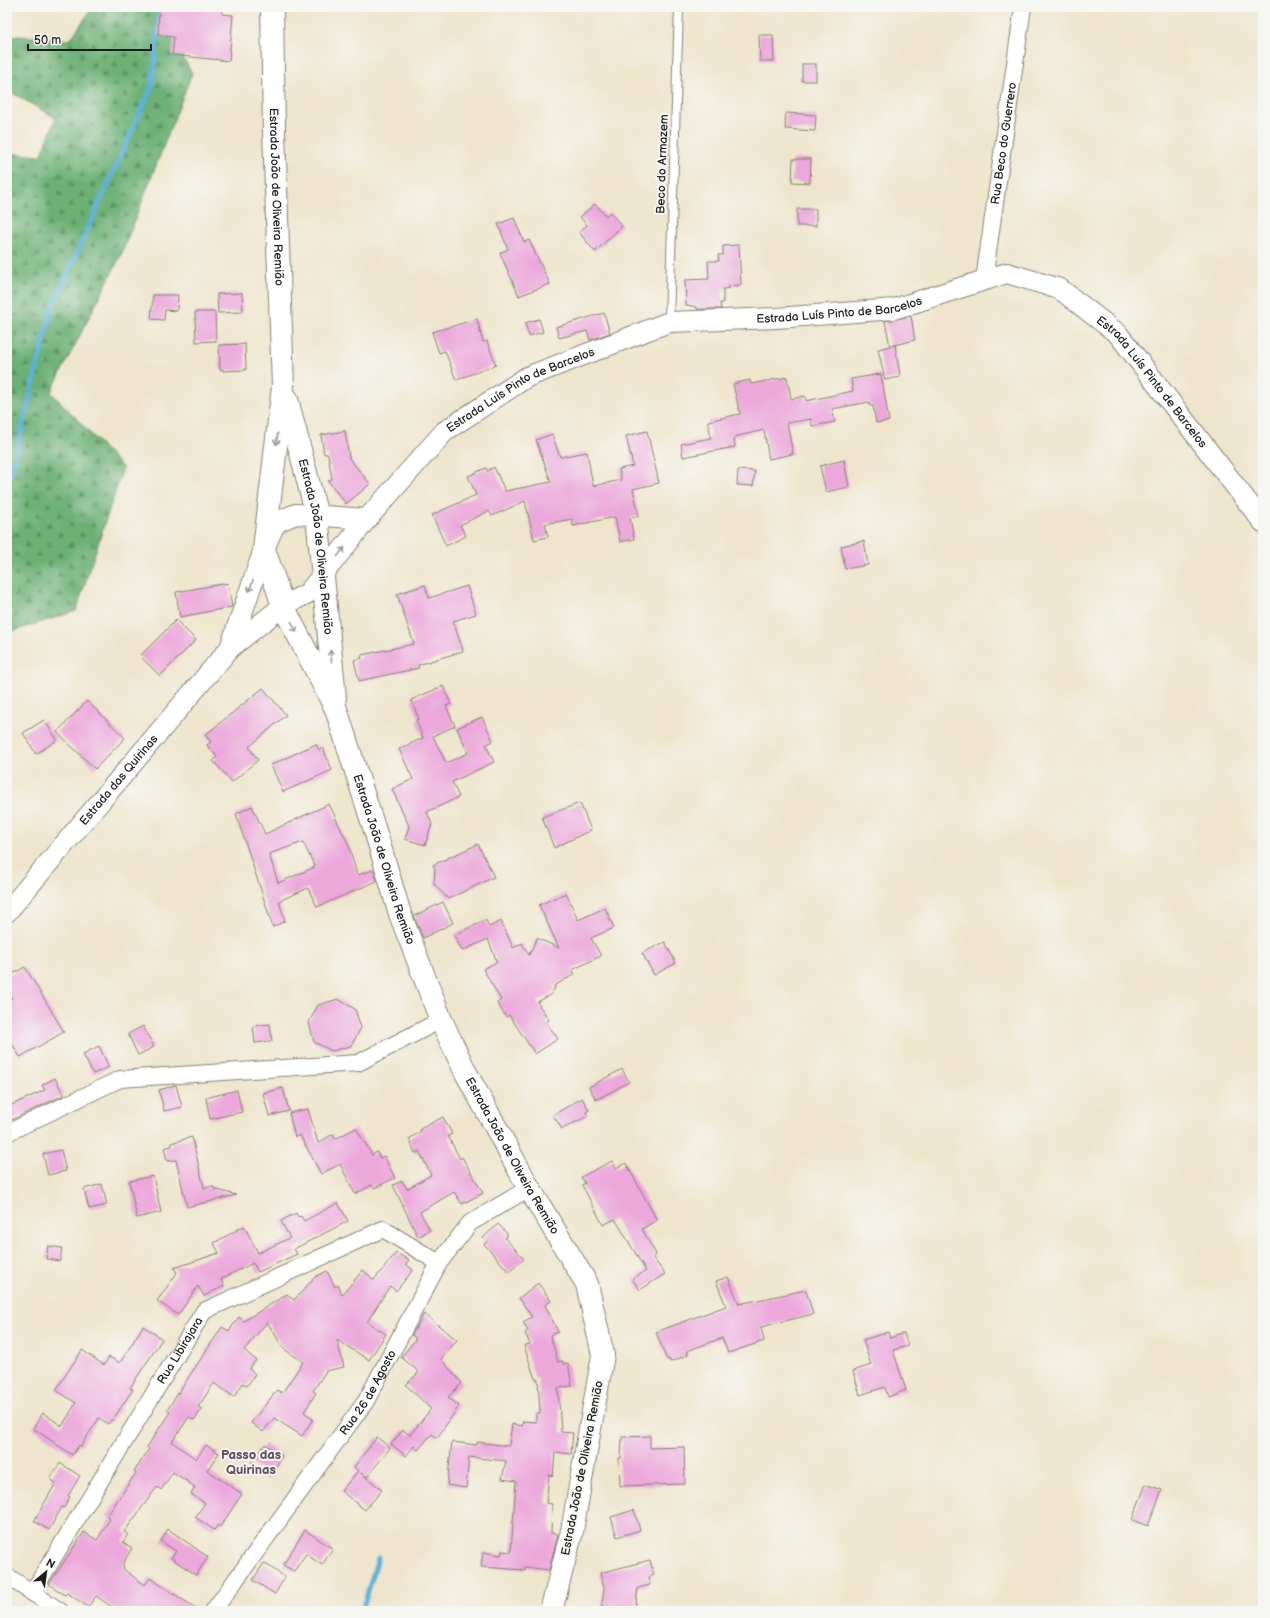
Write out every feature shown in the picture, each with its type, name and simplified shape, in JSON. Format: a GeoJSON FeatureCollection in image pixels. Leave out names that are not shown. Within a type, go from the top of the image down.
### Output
{"type":"FeatureCollection","features":[{"type":"Feature","properties":{"kind":"main road","name":"Estrada João de Oliveira Remião"},"geometry":{"type":"LineString","coordinates":[[272,7],[274,131],[283,386],[264,549],[283,606],[336,709],[400,914],[441,1020],[465,1072],[529,1188],[587,1284],[603,1355],[572,1531],[551,1611]]}},
{"type":"Feature","properties":{"kind":"main road","name":"Estrada João de Oliveira Remião"},"geometry":{"type":"LineString","coordinates":[[283,386],[317,516],[336,709]]}},
{"type":"Feature","properties":{"kind":"street","name":"Rua Beco do Guerrero"},"geometry":{"type":"LineString","coordinates":[[984,280],[1023,7]]}},
{"type":"Feature","properties":{"kind":"street","name":"Estrada Luís Pinto de Barcelos"},"geometry":{"type":"LineString","coordinates":[[283,606],[308,593],[324,575],[367,519],[445,431],[527,377],[669,322],[777,318],[894,309],[1007,273],[1060,289],[1118,334],[1263,522]]}},
{"type":"Feature","properties":{"kind":"street","name":"Estrada das Quirinas"},"geometry":{"type":"LineString","coordinates":[[230,648],[264,549],[273,528],[279,521],[296,514],[317,516]]}},
{"type":"Feature","properties":{"kind":"street"},"geometry":{"type":"LineString","coordinates":[[317,516],[367,519]]}},
{"type":"Feature","properties":{"kind":"street","name":"Estrada das Quirinas"},"geometry":{"type":"LineString","coordinates":[[7,912],[230,648],[283,606]]}},
{"type":"Feature","properties":{"kind":"street"},"geometry":{"type":"LineString","coordinates":[[7,1133],[120,1079],[358,1063],[441,1020]]}},
{"type":"Feature","properties":{"kind":"street","name":"Rua 26 de Agosto"},"geometry":{"type":"LineString","coordinates":[[213,1611],[366,1401],[439,1263],[470,1223],[529,1188]]}},
{"type":"Feature","properties":{"kind":"street","name":"Rua Libirajara"},"geometry":{"type":"LineString","coordinates":[[32,1593],[204,1311],[383,1228],[439,1263]]}},
{"type":"Feature","properties":{"kind":"street"},"geometry":{"type":"LineString","coordinates":[[7,1576],[60,1611]]}},
{"type":"Feature","properties":{"kind":"lane","name":"Beco do Armazem"},"geometry":{"type":"LineString","coordinates":[[669,322],[678,7]]}},
{"type":"Feature","properties":{"kind":"green space"},"geometry":{"type":"Polygon","coordinates":[[[93,7],[154,7],[192,73],[122,253],[51,392],[123,468],[76,611],[7,633],[7,153],[41,156],[56,118],[7,90],[7,35],[70,40],[93,7]]]}},
{"type":"Feature","properties":{"kind":"building"},"geometry":{"type":"Polygon","coordinates":[[[159,7],[222,7],[222,14],[233,15],[229,61],[172,55],[174,37],[158,35],[159,7]]]}},
{"type":"Feature","properties":{"kind":"building"},"geometry":{"type":"Polygon","coordinates":[[[759,35],[773,35],[774,61],[760,61],[759,35]]]}},
{"type":"Feature","properties":{"kind":"building"},"geometry":{"type":"Polygon","coordinates":[[[802,64],[816,64],[816,81],[802,81],[802,64]]]}},
{"type":"Feature","properties":{"kind":"building"},"geometry":{"type":"Polygon","coordinates":[[[786,113],[816,115],[815,131],[785,129],[786,113]]]}},
{"type":"Feature","properties":{"kind":"building"},"geometry":{"type":"Polygon","coordinates":[[[793,159],[811,159],[810,183],[792,182],[793,159]]]}},
{"type":"Feature","properties":{"kind":"building"},"geometry":{"type":"Polygon","coordinates":[[[595,204],[606,216],[610,212],[622,226],[595,252],[579,232],[587,225],[580,217],[595,204]]]}},
{"type":"Feature","properties":{"kind":"building"},"geometry":{"type":"Polygon","coordinates":[[[797,209],[816,209],[816,226],[797,226],[797,209]]]}},
{"type":"Feature","properties":{"kind":"building"},"geometry":{"type":"Polygon","coordinates":[[[514,218],[524,242],[529,240],[550,284],[519,296],[500,253],[508,249],[498,224],[514,218]]]}},
{"type":"Feature","properties":{"kind":"building"},"geometry":{"type":"Polygon","coordinates":[[[739,245],[741,285],[728,286],[729,288],[723,289],[723,303],[720,303],[721,309],[697,309],[697,307],[686,305],[685,280],[709,279],[708,261],[719,261],[718,255],[723,255],[723,246],[739,245]]]}},
{"type":"Feature","properties":{"kind":"building"},"geometry":{"type":"Polygon","coordinates":[[[242,293],[243,312],[218,313],[217,294],[242,293]]]}},
{"type":"Feature","properties":{"kind":"building"},"geometry":{"type":"Polygon","coordinates":[[[153,295],[178,295],[177,311],[165,310],[164,320],[151,319],[153,295]]]}},
{"type":"Feature","properties":{"kind":"building"},"geometry":{"type":"Polygon","coordinates":[[[195,312],[215,312],[216,341],[196,342],[195,312]]]}},
{"type":"Feature","properties":{"kind":"building"},"geometry":{"type":"Polygon","coordinates":[[[604,313],[610,333],[590,340],[587,331],[559,338],[556,327],[604,313]]]}},
{"type":"Feature","properties":{"kind":"building"},"geometry":{"type":"Polygon","coordinates":[[[911,316],[915,340],[890,346],[885,321],[911,316]]]}},
{"type":"Feature","properties":{"kind":"building"},"geometry":{"type":"Polygon","coordinates":[[[477,319],[483,342],[487,341],[496,365],[456,380],[445,351],[439,353],[432,332],[477,319]]]}},
{"type":"Feature","properties":{"kind":"building"},"geometry":{"type":"Polygon","coordinates":[[[539,319],[543,332],[529,336],[525,323],[539,319]]]}},
{"type":"Feature","properties":{"kind":"building"},"geometry":{"type":"Polygon","coordinates":[[[245,344],[246,370],[220,370],[219,345],[245,344]]]}},
{"type":"Feature","properties":{"kind":"building"},"geometry":{"type":"Polygon","coordinates":[[[895,345],[900,377],[885,380],[878,349],[895,345]]]}},
{"type":"Feature","properties":{"kind":"building"},"geometry":{"type":"Polygon","coordinates":[[[881,374],[889,421],[876,423],[873,406],[870,406],[869,402],[832,409],[835,422],[812,426],[811,419],[787,423],[793,454],[769,459],[764,430],[734,437],[735,447],[683,457],[681,444],[711,438],[708,421],[740,414],[733,384],[750,380],[751,384],[787,377],[791,399],[805,396],[806,401],[853,391],[851,379],[881,374]]]}},
{"type":"Feature","properties":{"kind":"building"},"geometry":{"type":"Polygon","coordinates":[[[345,431],[349,458],[370,484],[346,504],[328,481],[332,479],[328,454],[324,454],[321,435],[345,431]]]}},
{"type":"Feature","properties":{"kind":"building"},"geometry":{"type":"Polygon","coordinates":[[[647,431],[659,483],[633,489],[639,516],[630,518],[634,539],[620,542],[615,517],[573,526],[572,519],[545,524],[548,537],[534,540],[525,501],[492,516],[489,511],[460,525],[466,536],[446,546],[432,515],[476,495],[468,476],[486,468],[487,471],[494,467],[505,491],[551,482],[536,440],[552,434],[560,457],[587,452],[593,486],[621,480],[619,469],[633,466],[626,436],[647,431]]]}},
{"type":"Feature","properties":{"kind":"building"},"geometry":{"type":"Polygon","coordinates":[[[844,460],[849,487],[826,492],[820,466],[844,460]]]}},
{"type":"Feature","properties":{"kind":"building"},"geometry":{"type":"Polygon","coordinates":[[[738,470],[755,471],[753,486],[737,485],[738,470]]]}},
{"type":"Feature","properties":{"kind":"building"},"geometry":{"type":"Polygon","coordinates":[[[864,541],[868,565],[845,569],[841,546],[864,541]]]}},
{"type":"Feature","properties":{"kind":"building"},"geometry":{"type":"Polygon","coordinates":[[[228,583],[232,607],[180,617],[176,592],[228,583]]]}},
{"type":"Feature","properties":{"kind":"building"},"geometry":{"type":"Polygon","coordinates":[[[425,585],[429,598],[467,586],[476,614],[453,621],[463,651],[418,665],[419,668],[359,681],[354,660],[362,658],[361,655],[414,644],[397,594],[425,585]]]}},
{"type":"Feature","properties":{"kind":"building"},"geometry":{"type":"Polygon","coordinates":[[[176,620],[196,640],[160,676],[140,656],[176,620]]]}},
{"type":"Feature","properties":{"kind":"building"},"geometry":{"type":"Polygon","coordinates":[[[443,686],[451,704],[446,706],[455,726],[433,736],[446,763],[468,753],[457,728],[482,717],[493,741],[486,745],[494,762],[452,782],[459,797],[427,812],[432,824],[425,845],[405,839],[409,826],[392,789],[413,779],[399,749],[423,738],[416,720],[419,719],[411,700],[443,686]]]}},
{"type":"Feature","properties":{"kind":"building"},"geometry":{"type":"Polygon","coordinates":[[[263,688],[286,715],[249,747],[258,760],[232,782],[213,761],[217,757],[207,745],[211,742],[205,735],[263,688]]]}},
{"type":"Feature","properties":{"kind":"building"},"geometry":{"type":"Polygon","coordinates":[[[87,701],[125,738],[95,769],[57,732],[87,701]]]}},
{"type":"Feature","properties":{"kind":"building"},"geometry":{"type":"Polygon","coordinates":[[[44,720],[57,740],[36,754],[23,733],[44,720]]]}},
{"type":"Feature","properties":{"kind":"building"},"geometry":{"type":"Polygon","coordinates":[[[316,744],[319,750],[323,748],[332,770],[283,792],[271,765],[316,744]]]}},
{"type":"Feature","properties":{"kind":"building"},"geometry":{"type":"Polygon","coordinates":[[[580,803],[591,830],[554,848],[542,817],[580,803]]]}},
{"type":"Feature","properties":{"kind":"building"},"geometry":{"type":"Polygon","coordinates":[[[329,804],[349,846],[357,875],[374,870],[377,881],[317,907],[308,888],[279,901],[285,921],[273,927],[236,814],[252,806],[265,834],[329,804]],[[303,842],[269,854],[278,883],[315,867],[303,842]]]}},
{"type":"Feature","properties":{"kind":"building"},"geometry":{"type":"Polygon","coordinates":[[[478,844],[494,877],[448,899],[434,884],[435,869],[433,865],[478,844]]]}},
{"type":"Feature","properties":{"kind":"building"},"geometry":{"type":"Polygon","coordinates":[[[566,893],[578,920],[605,908],[614,928],[591,938],[601,956],[572,970],[575,974],[554,986],[555,989],[551,992],[552,994],[537,1002],[549,1020],[546,1022],[558,1039],[535,1054],[509,1015],[506,1017],[497,1003],[501,1000],[483,969],[497,962],[488,939],[462,951],[454,935],[486,920],[489,927],[501,921],[513,948],[522,943],[529,955],[537,938],[559,948],[539,905],[566,893]]]}},
{"type":"Feature","properties":{"kind":"building"},"geometry":{"type":"Polygon","coordinates":[[[443,902],[453,923],[423,938],[414,916],[443,902]]]}},
{"type":"Feature","properties":{"kind":"building"},"geometry":{"type":"Polygon","coordinates":[[[665,942],[676,963],[654,975],[642,953],[665,942]]]}},
{"type":"Feature","properties":{"kind":"building"},"geometry":{"type":"Polygon","coordinates":[[[25,967],[64,1032],[20,1057],[7,1035],[7,1001],[12,998],[7,990],[7,977],[25,967]]]}},
{"type":"Feature","properties":{"kind":"building"},"geometry":{"type":"Polygon","coordinates":[[[338,999],[355,1009],[361,1028],[351,1046],[332,1051],[314,1042],[309,1022],[318,1005],[338,999]]]}},
{"type":"Feature","properties":{"kind":"building"},"geometry":{"type":"Polygon","coordinates":[[[270,1024],[272,1041],[255,1043],[253,1026],[270,1024]]]}},
{"type":"Feature","properties":{"kind":"building"},"geometry":{"type":"Polygon","coordinates":[[[143,1026],[154,1047],[138,1055],[128,1034],[143,1026]]]}},
{"type":"Feature","properties":{"kind":"building"},"geometry":{"type":"Polygon","coordinates":[[[99,1046],[109,1067],[93,1074],[83,1054],[99,1046]]]}},
{"type":"Feature","properties":{"kind":"building"},"geometry":{"type":"Polygon","coordinates":[[[622,1069],[629,1082],[596,1100],[589,1087],[622,1069]]]}},
{"type":"Feature","properties":{"kind":"building"},"geometry":{"type":"Polygon","coordinates":[[[55,1078],[64,1095],[7,1122],[7,1107],[45,1090],[42,1085],[55,1078]]]}},
{"type":"Feature","properties":{"kind":"building"},"geometry":{"type":"Polygon","coordinates":[[[176,1085],[182,1107],[164,1111],[159,1090],[176,1085]]]}},
{"type":"Feature","properties":{"kind":"building"},"geometry":{"type":"Polygon","coordinates":[[[283,1088],[289,1111],[269,1116],[263,1093],[283,1088]]]}},
{"type":"Feature","properties":{"kind":"building"},"geometry":{"type":"Polygon","coordinates":[[[237,1090],[242,1112],[210,1119],[206,1098],[237,1090]]]}},
{"type":"Feature","properties":{"kind":"building"},"geometry":{"type":"Polygon","coordinates":[[[582,1098],[589,1110],[586,1112],[588,1116],[562,1129],[553,1115],[582,1098]]]}},
{"type":"Feature","properties":{"kind":"building"},"geometry":{"type":"Polygon","coordinates":[[[308,1109],[318,1143],[333,1134],[335,1139],[356,1128],[372,1155],[377,1152],[380,1158],[384,1156],[395,1178],[374,1188],[372,1185],[355,1194],[340,1164],[321,1174],[300,1135],[295,1137],[289,1113],[308,1109]]]}},
{"type":"Feature","properties":{"kind":"building"},"geometry":{"type":"Polygon","coordinates":[[[443,1117],[452,1134],[448,1136],[460,1159],[462,1157],[483,1193],[462,1204],[454,1192],[420,1212],[430,1230],[418,1237],[393,1185],[402,1181],[407,1189],[431,1175],[419,1151],[415,1153],[409,1139],[421,1131],[420,1129],[443,1117]]]}},
{"type":"Feature","properties":{"kind":"building"},"geometry":{"type":"Polygon","coordinates":[[[192,1137],[204,1188],[213,1186],[214,1189],[236,1195],[187,1207],[176,1160],[167,1161],[164,1148],[172,1146],[171,1143],[192,1137]]]}},
{"type":"Feature","properties":{"kind":"building"},"geometry":{"type":"Polygon","coordinates":[[[61,1150],[66,1171],[48,1175],[43,1154],[61,1150]]]}},
{"type":"Feature","properties":{"kind":"building"},"geometry":{"type":"Polygon","coordinates":[[[612,1161],[616,1168],[626,1163],[657,1220],[642,1229],[656,1254],[653,1258],[665,1274],[640,1290],[632,1279],[646,1271],[615,1219],[603,1225],[582,1185],[585,1183],[581,1177],[612,1161]]]}},
{"type":"Feature","properties":{"kind":"building"},"geometry":{"type":"Polygon","coordinates":[[[153,1176],[161,1212],[137,1218],[129,1181],[153,1176]]]}},
{"type":"Feature","properties":{"kind":"building"},"geometry":{"type":"Polygon","coordinates":[[[102,1184],[107,1205],[89,1209],[84,1189],[102,1184]]]}},
{"type":"Feature","properties":{"kind":"building"},"geometry":{"type":"Polygon","coordinates":[[[338,1203],[348,1221],[294,1249],[297,1254],[258,1272],[253,1263],[221,1279],[224,1286],[204,1296],[198,1286],[178,1315],[157,1301],[177,1273],[174,1268],[219,1253],[214,1243],[244,1226],[258,1253],[290,1238],[281,1221],[296,1213],[298,1217],[301,1216],[304,1221],[338,1203]]]}},
{"type":"Feature","properties":{"kind":"building"},"geometry":{"type":"Polygon","coordinates":[[[498,1224],[508,1235],[505,1238],[524,1259],[509,1272],[484,1244],[487,1242],[483,1238],[498,1224]]]}},
{"type":"Feature","properties":{"kind":"building"},"geometry":{"type":"Polygon","coordinates":[[[48,1246],[62,1248],[60,1261],[46,1259],[48,1246]]]}},
{"type":"Feature","properties":{"kind":"building"},"geometry":{"type":"Polygon","coordinates":[[[396,1253],[409,1260],[406,1264],[413,1270],[396,1291],[390,1286],[367,1322],[386,1334],[369,1360],[337,1340],[344,1367],[326,1371],[313,1391],[316,1393],[304,1412],[313,1419],[302,1436],[274,1418],[263,1432],[251,1423],[277,1390],[282,1393],[303,1362],[284,1349],[267,1322],[244,1350],[256,1360],[250,1368],[250,1370],[255,1374],[247,1386],[243,1383],[234,1397],[214,1383],[198,1407],[202,1409],[194,1420],[189,1417],[172,1442],[196,1459],[206,1445],[219,1453],[207,1470],[242,1494],[220,1527],[218,1525],[214,1530],[195,1517],[205,1503],[191,1494],[195,1487],[173,1472],[161,1490],[157,1487],[124,1532],[128,1534],[123,1542],[132,1548],[122,1565],[124,1567],[123,1569],[145,1585],[150,1578],[200,1611],[118,1611],[96,1596],[88,1607],[67,1593],[65,1595],[49,1584],[84,1532],[97,1540],[110,1519],[107,1516],[136,1473],[134,1472],[149,1449],[147,1447],[170,1412],[167,1410],[222,1327],[229,1331],[239,1317],[244,1321],[287,1294],[294,1300],[315,1277],[327,1271],[335,1287],[338,1285],[342,1295],[363,1270],[374,1280],[396,1253]]]}},
{"type":"Feature","properties":{"kind":"building"},"geometry":{"type":"Polygon","coordinates":[[[728,1277],[739,1304],[806,1290],[813,1314],[761,1327],[764,1341],[728,1353],[722,1338],[687,1351],[688,1355],[670,1362],[669,1359],[667,1360],[656,1332],[726,1306],[716,1281],[728,1277]]]}},
{"type":"Feature","properties":{"kind":"building"},"geometry":{"type":"Polygon","coordinates":[[[538,1283],[551,1301],[545,1305],[558,1332],[550,1335],[558,1362],[563,1361],[563,1364],[568,1363],[572,1386],[558,1388],[561,1432],[573,1433],[571,1454],[555,1452],[553,1476],[549,1475],[546,1503],[552,1504],[551,1533],[558,1534],[549,1570],[525,1567],[525,1570],[481,1567],[483,1552],[501,1555],[502,1551],[511,1552],[516,1481],[502,1479],[506,1461],[469,1457],[466,1488],[447,1485],[452,1442],[477,1445],[477,1442],[509,1446],[512,1424],[522,1426],[523,1421],[536,1422],[536,1413],[540,1413],[538,1379],[535,1379],[524,1346],[530,1344],[525,1333],[528,1331],[523,1322],[532,1317],[519,1298],[538,1283]]]}},
{"type":"Feature","properties":{"kind":"building"},"geometry":{"type":"Polygon","coordinates":[[[424,1314],[457,1340],[441,1359],[462,1383],[448,1397],[459,1406],[437,1438],[432,1434],[418,1450],[414,1446],[406,1456],[391,1444],[403,1430],[410,1435],[431,1409],[406,1385],[419,1372],[401,1357],[416,1339],[412,1335],[424,1314]]]}},
{"type":"Feature","properties":{"kind":"building"},"geometry":{"type":"Polygon","coordinates":[[[143,1326],[162,1339],[130,1388],[133,1389],[112,1421],[111,1420],[108,1424],[99,1418],[81,1446],[79,1445],[72,1455],[33,1428],[43,1413],[62,1426],[76,1403],[56,1390],[82,1350],[104,1365],[109,1357],[120,1363],[143,1326]]]}},
{"type":"Feature","properties":{"kind":"building"},"geometry":{"type":"Polygon","coordinates":[[[888,1332],[890,1338],[904,1333],[908,1346],[893,1350],[906,1390],[888,1397],[885,1387],[860,1395],[853,1371],[871,1365],[863,1340],[888,1332]]]}},
{"type":"Feature","properties":{"kind":"building"},"geometry":{"type":"Polygon","coordinates":[[[650,1436],[650,1448],[684,1447],[685,1484],[620,1486],[619,1458],[621,1458],[622,1437],[650,1436]]]}},
{"type":"Feature","properties":{"kind":"building"},"geometry":{"type":"Polygon","coordinates":[[[377,1437],[390,1448],[367,1477],[361,1473],[382,1490],[365,1510],[341,1491],[358,1471],[354,1467],[377,1437]]]}},
{"type":"Feature","properties":{"kind":"building"},"geometry":{"type":"Polygon","coordinates":[[[265,1444],[282,1456],[270,1477],[251,1463],[265,1444]]]}},
{"type":"Feature","properties":{"kind":"building"},"geometry":{"type":"Polygon","coordinates":[[[60,1463],[80,1476],[68,1496],[70,1497],[64,1508],[62,1507],[49,1530],[34,1521],[56,1483],[50,1479],[60,1463]]]}},
{"type":"Feature","properties":{"kind":"building"},"geometry":{"type":"Polygon","coordinates":[[[1146,1484],[1162,1490],[1148,1526],[1132,1520],[1146,1484]]]}},
{"type":"Feature","properties":{"kind":"building"},"geometry":{"type":"Polygon","coordinates":[[[634,1510],[640,1530],[617,1537],[611,1517],[634,1510]]]}},
{"type":"Feature","properties":{"kind":"building"},"geometry":{"type":"Polygon","coordinates":[[[168,1529],[208,1557],[196,1575],[171,1558],[176,1551],[161,1541],[168,1529]]]}},
{"type":"Feature","properties":{"kind":"building"},"geometry":{"type":"Polygon","coordinates":[[[305,1530],[333,1549],[322,1565],[306,1554],[294,1571],[283,1565],[305,1530]]]}},
{"type":"Feature","properties":{"kind":"building"},"geometry":{"type":"Polygon","coordinates":[[[650,1560],[654,1575],[648,1577],[650,1585],[638,1588],[635,1611],[601,1611],[604,1588],[600,1573],[650,1560]]]}},
{"type":"Feature","properties":{"kind":"building"},"geometry":{"type":"Polygon","coordinates":[[[264,1563],[285,1577],[275,1594],[253,1580],[264,1563]]]}},
{"type":"Feature","properties":{"kind":"waterway"},"geometry":{"type":"LineString","coordinates":[[7,477],[11,473],[52,308],[152,86],[160,7]]}},
{"type":"Feature","properties":{"kind":"waterway"},"geometry":{"type":"LineString","coordinates":[[362,1611],[378,1558]]}},
{"type":"Feature","properties":{"kind":"district","name":"Passo das Quirinas"},"geometry":{"type":"Point","coordinates":[251,1462]}}]}
